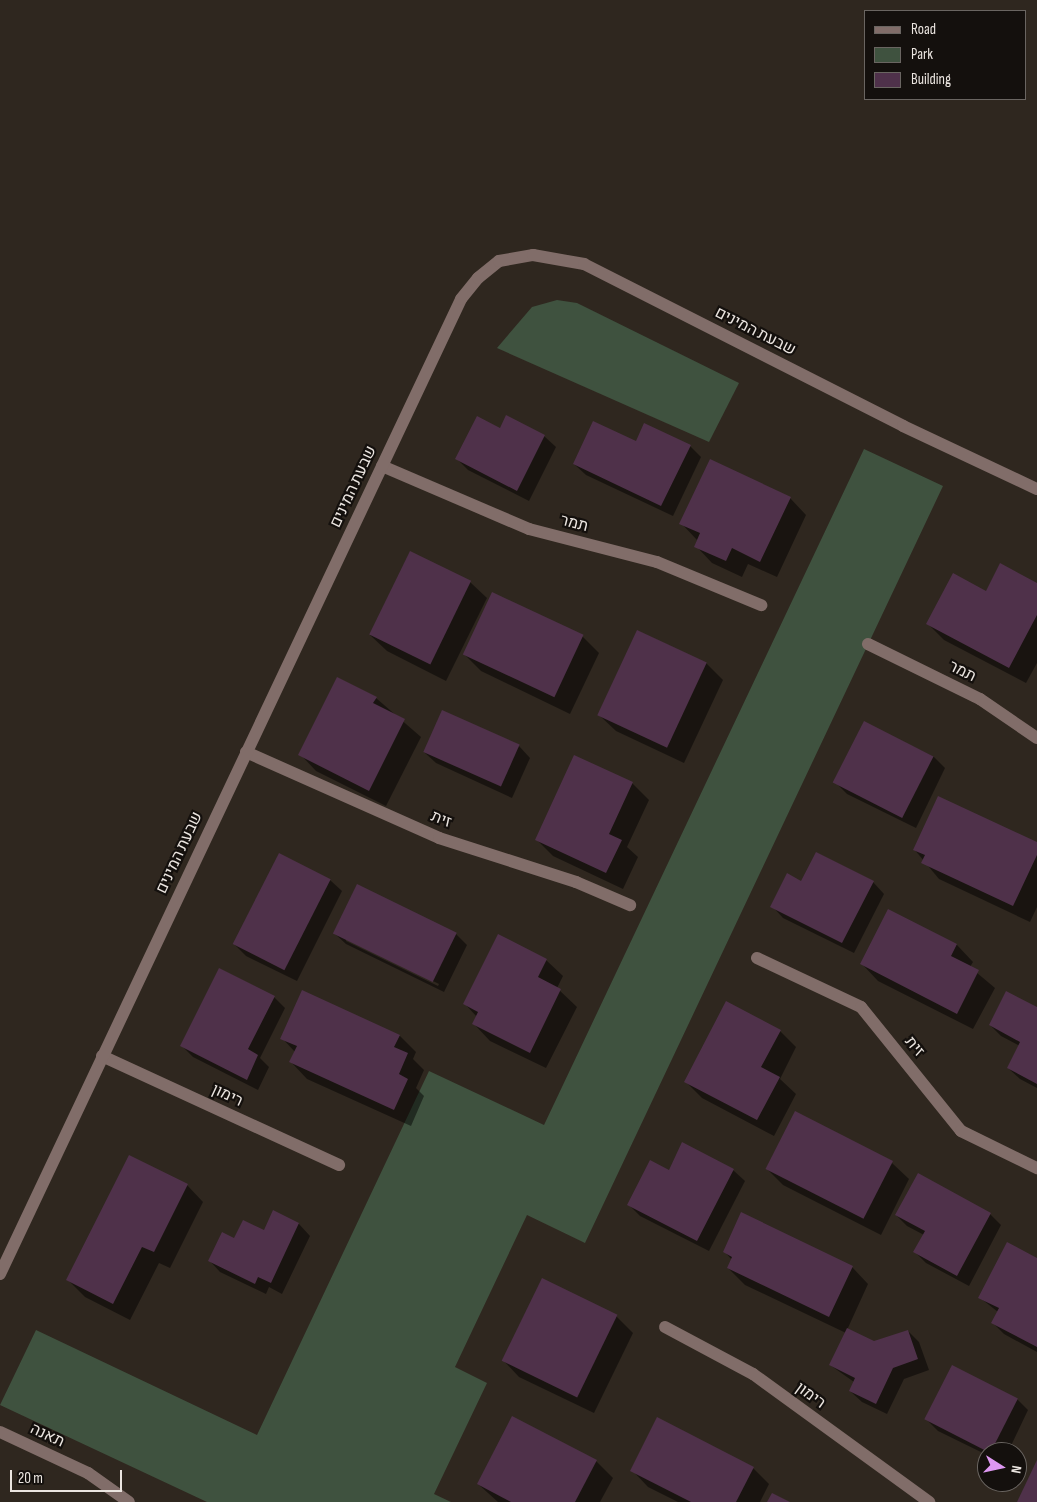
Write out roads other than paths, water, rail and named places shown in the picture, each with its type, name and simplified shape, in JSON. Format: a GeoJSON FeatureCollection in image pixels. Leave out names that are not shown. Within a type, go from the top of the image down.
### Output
{"type":"FeatureCollection","features":[{"type":"Feature","properties":{"kind":"street","name":"שבעת המינים"},"geometry":{"type":"LineString","coordinates":[[0,1274],[460,299],[478,278],[499,261],[533,255],[584,264],[903,426],[1037,489]]}},
{"type":"Feature","properties":{"kind":"street","name":"תמר"},"geometry":{"type":"LineString","coordinates":[[382,466],[528,529],[657,562],[761,605]]}},
{"type":"Feature","properties":{"kind":"street","name":"תמר"},"geometry":{"type":"LineString","coordinates":[[868,644],[980,699],[1037,738]]}},
{"type":"Feature","properties":{"kind":"street","name":"זית"},"geometry":{"type":"LineString","coordinates":[[246,752],[439,838],[576,882],[630,905]]}},
{"type":"Feature","properties":{"kind":"street","name":"זית"},"geometry":{"type":"LineString","coordinates":[[757,958],[861,1007],[961,1131],[1037,1168]]}},
{"type":"Feature","properties":{"kind":"street","name":"רימון"},"geometry":{"type":"LineString","coordinates":[[102,1056],[339,1165]]}},
{"type":"Feature","properties":{"kind":"street","name":"רימון"},"geometry":{"type":"LineString","coordinates":[[665,1327],[753,1374],[929,1502]]}},
{"type":"Feature","properties":{"kind":"street","name":"תאנה"},"geometry":{"type":"LineString","coordinates":[[0,1432],[88,1473],[129,1502]]}}]}
